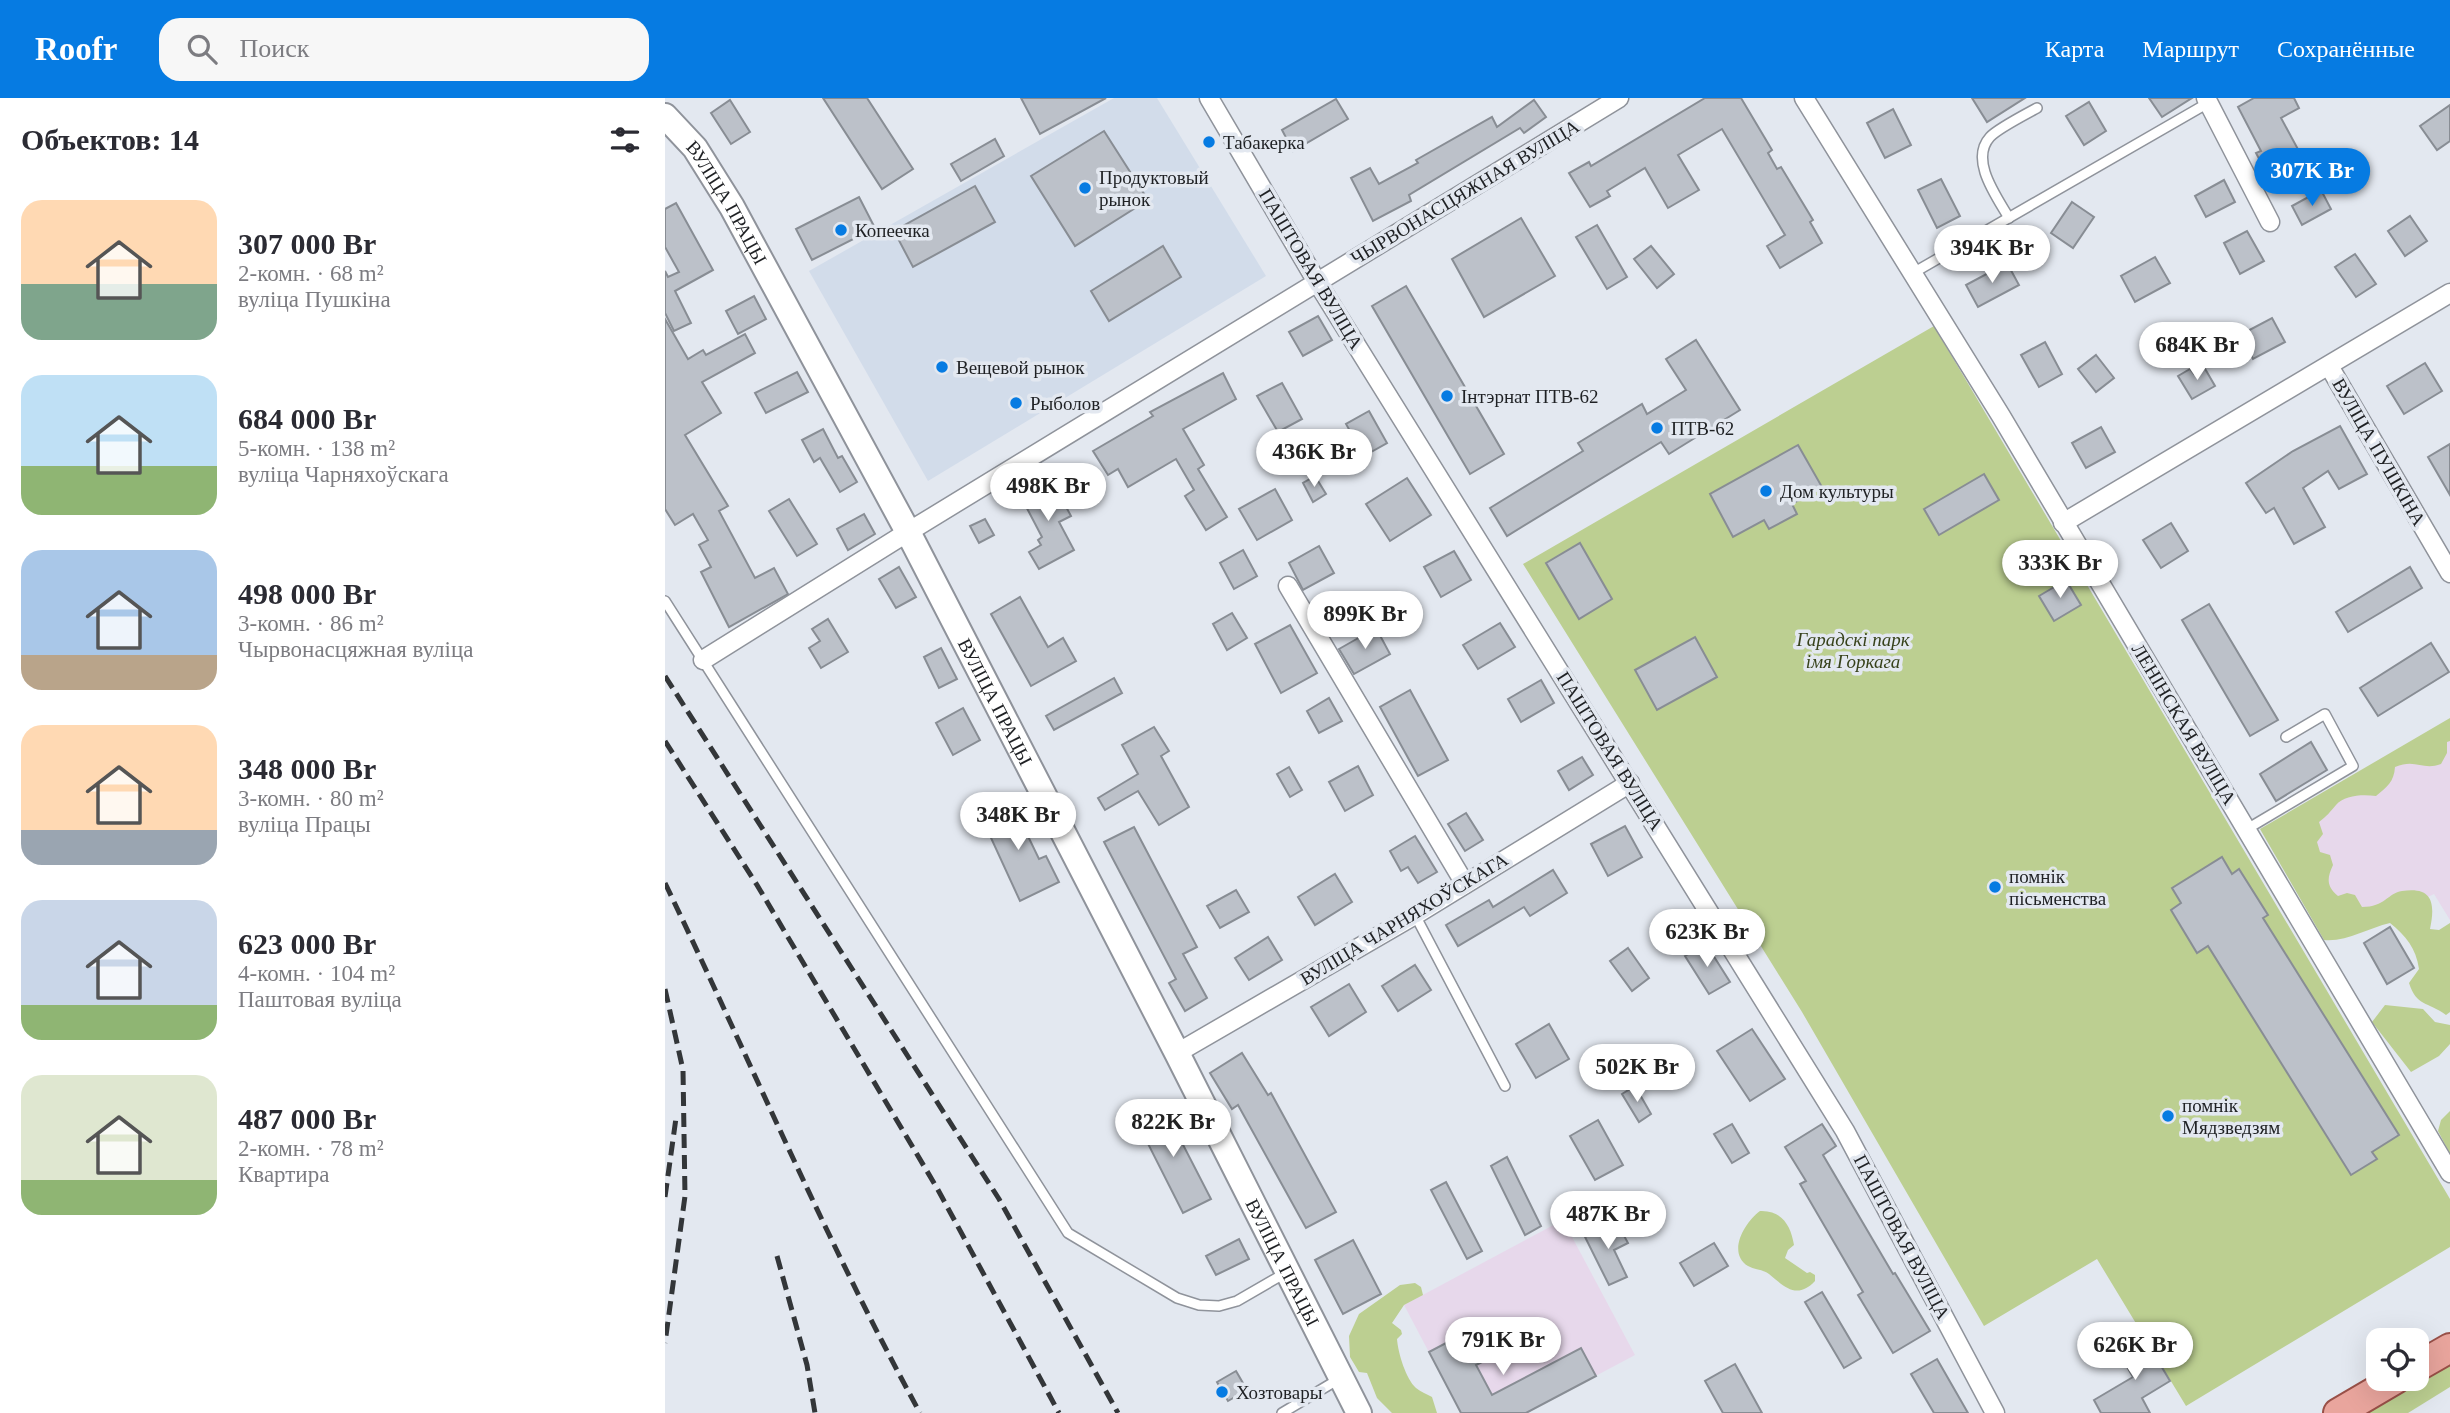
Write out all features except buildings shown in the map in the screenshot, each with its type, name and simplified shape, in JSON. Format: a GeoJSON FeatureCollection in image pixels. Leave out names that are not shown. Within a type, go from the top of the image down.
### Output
{"type":"FeatureCollection","features":[{"type":"Feature","properties":{"kind":"main road","name":"ВУЛІЦА ПРАЦЫ"},"geometry":{"type":"LineString","coordinates":[[665,116],[695,148],[732,207],[908,532],[1359,1413]]}},
{"type":"Feature","properties":{"kind":"main road"},"geometry":{"type":"LineString","coordinates":[[2429,1360],[2450,1348]]}},
{"type":"Feature","properties":{"kind":"main road"},"geometry":{"type":"LineString","coordinates":[[2338,1413],[2376,1391]]}},
{"type":"Feature","properties":{"kind":"street","name":"ПАШТОВАЯ ВУЛІЦА"},"geometry":{"type":"LineString","coordinates":[[1209,98],[1317,282],[1845,1131],[1995,1413]]}},
{"type":"Feature","properties":{"kind":"street","name":"ЧЫРВОНАСЦЯЖНАЯ ВУЛІЦА"},"geometry":{"type":"LineString","coordinates":[[703,660],[1619,98]]}},
{"type":"Feature","properties":{"kind":"street","name":"ЛЕНІНСКАЯ ВУЛІЦА"},"geometry":{"type":"LineString","coordinates":[[1804,98],[1913,273],[2450,1173]]}},
{"type":"Feature","properties":{"kind":"street"},"geometry":{"type":"LineString","coordinates":[[2207,101],[2270,222]]}},
{"type":"Feature","properties":{"kind":"street"},"geometry":{"type":"LineString","coordinates":[[2063,523],[2450,293]]}},
{"type":"Feature","properties":{"kind":"street","name":"ВУЛІЦА ПУШКІНА"},"geometry":{"type":"LineString","coordinates":[[2329,366],[2450,573]]}},
{"type":"Feature","properties":{"kind":"street"},"geometry":{"type":"LineString","coordinates":[[1288,586],[1465,884]]}},
{"type":"Feature","properties":{"kind":"street","name":"ВУЛІЦА ЧАРНЯХОЎСКАГА"},"geometry":{"type":"LineString","coordinates":[[1177,1053],[1415,915],[1630,783]]}},
{"type":"Feature","properties":{"kind":"lane"},"geometry":{"type":"LineString","coordinates":[[1913,273],[2207,101]]}},
{"type":"Feature","properties":{"kind":"lane"},"geometry":{"type":"LineString","coordinates":[[2009,218],[1989,181],[1982,157],[1989,137],[2037,108]]}},
{"type":"Feature","properties":{"kind":"lane"},"geometry":{"type":"LineString","coordinates":[[665,601],[1068,1233],[1177,1298],[1199,1305],[1219,1306],[1237,1301],[1287,1272]]}},
{"type":"Feature","properties":{"kind":"lane"},"geometry":{"type":"LineString","coordinates":[[2247,829],[2353,766],[2325,714],[2286,737]]}},
{"type":"Feature","properties":{"kind":"lane"},"geometry":{"type":"LineString","coordinates":[[1415,915],[1506,1086]]}},
{"type":"Feature","properties":{"kind":"lane"},"geometry":{"type":"LineString","coordinates":[[1282,1413],[1341,1378]]}},
{"type":"Feature","properties":{"kind":"shaded area"},"geometry":{"type":"Polygon","coordinates":[[[1114,98],[1157,98],[1266,276],[928,481],[809,271],[1114,98]]]}},
{"type":"Feature","properties":{"kind":"shaded area"},"geometry":{"type":"Polygon","coordinates":[[[2450,729],[2450,920],[2434,894],[2350,935],[2291,827],[2450,729]]]}},
{"type":"Feature","properties":{"kind":"shaded area"},"geometry":{"type":"Polygon","coordinates":[[[1563,1220],[1635,1355],[1526,1413],[1461,1413],[1404,1305],[1563,1220]]]}},
{"type":"Feature","properties":{"kind":"green space","name":"Гарадскі парк імя Горкага"},"geometry":{"type":"Polygon","coordinates":[[[1934,326],[2450,1199],[2450,1247],[2186,1406],[2097,1259],[1984,1326],[1802,1012],[1523,564],[1934,326]]]}},
{"type":"Feature","properties":{"kind":"green space"},"geometry":{"type":"Polygon","coordinates":[[[2450,718],[2450,741],[2447,742],[2447,753],[2441,764],[2408,764],[2395,767],[2387,787],[2376,796],[2354,796],[2339,802],[2319,822],[2323,834],[2317,842],[2320,852],[2330,855],[2333,865],[2329,882],[2331,889],[2338,896],[2347,893],[2355,895],[2362,907],[2376,905],[2397,892],[2421,891],[2430,899],[2432,905],[2430,929],[2439,930],[2450,923],[2450,1012],[2446,1015],[2415,996],[2409,983],[2419,969],[2413,949],[2390,923],[2349,937],[2324,940],[2260,829],[2450,718]]]}},
{"type":"Feature","properties":{"kind":"green space"},"geometry":{"type":"Polygon","coordinates":[[[2385,1005],[2423,1009],[2435,1022],[2450,1025],[2450,1044],[2439,1056],[2411,1072],[2372,1022],[2385,1005]]]}},
{"type":"Feature","properties":{"kind":"green space"},"geometry":{"type":"Polygon","coordinates":[[[2450,1111],[2450,1154],[2438,1131],[2441,1120],[2450,1111]]]}},
{"type":"Feature","properties":{"kind":"green space"},"geometry":{"type":"Polygon","coordinates":[[[1760,1211],[1780,1216],[1788,1226],[1794,1245],[1785,1258],[1807,1273],[1815,1275],[1815,1281],[1809,1287],[1791,1290],[1766,1272],[1748,1266],[1742,1260],[1738,1246],[1740,1238],[1748,1223],[1760,1211]]]}},
{"type":"Feature","properties":{"kind":"green space"},"geometry":{"type":"Polygon","coordinates":[[[1415,1283],[1421,1287],[1423,1295],[1404,1305],[1392,1323],[1401,1330],[1402,1334],[1397,1339],[1409,1379],[1416,1388],[1432,1397],[1437,1413],[1392,1413],[1377,1398],[1367,1373],[1359,1372],[1350,1357],[1349,1336],[1359,1314],[1400,1285],[1415,1283]]]}},
{"type":"Feature","properties":{"kind":"green space"},"geometry":{"type":"Polygon","coordinates":[[[2450,1363],[2450,1387],[2408,1413],[2366,1413],[2403,1391],[2429,1391],[2429,1376],[2450,1363]]]}},
{"type":"Feature","properties":{"kind":"railway"},"geometry":{"type":"LineString","coordinates":[[665,676],[999,1199],[1118,1413]]}},
{"type":"Feature","properties":{"kind":"railway"},"geometry":{"type":"LineString","coordinates":[[665,741],[757,885],[937,1188],[1059,1413]]}},
{"type":"Feature","properties":{"kind":"railway"},"geometry":{"type":"LineString","coordinates":[[665,883],[852,1283],[920,1413]]}},
{"type":"Feature","properties":{"kind":"railway"},"geometry":{"type":"LineString","coordinates":[[665,989],[683,1070],[685,1196],[665,1343]]}},
{"type":"Feature","properties":{"kind":"railway"},"geometry":{"type":"LineString","coordinates":[[665,1197],[676,1118]]}},
{"type":"Feature","properties":{"kind":"railway"},"geometry":{"type":"LineString","coordinates":[[777,1256],[807,1365],[815,1413]]}},
{"type":"Feature","properties":{"kind":"place","name":"Табакерка"},"geometry":{"type":"Point","coordinates":[1209,142]}},
{"type":"Feature","properties":{"kind":"place","name":"Продуктовый рынок"},"geometry":{"type":"Point","coordinates":[1085,188]}},
{"type":"Feature","properties":{"kind":"place","name":"Копеечка"},"geometry":{"type":"Point","coordinates":[841,230]}},
{"type":"Feature","properties":{"kind":"place","name":"Вещевой рынок"},"geometry":{"type":"Point","coordinates":[942,367]}},
{"type":"Feature","properties":{"kind":"place","name":"Інтэрнат ПТВ-62"},"geometry":{"type":"Point","coordinates":[1447,396]}},
{"type":"Feature","properties":{"kind":"place","name":"Рыболов"},"geometry":{"type":"Point","coordinates":[1016,403]}},
{"type":"Feature","properties":{"kind":"place","name":"ПТВ-62"},"geometry":{"type":"Point","coordinates":[1657,428]}},
{"type":"Feature","properties":{"kind":"place","name":"Дом культуры"},"geometry":{"type":"Point","coordinates":[1766,491]}},
{"type":"Feature","properties":{"kind":"place","name":"помнік пісьменства"},"geometry":{"type":"Point","coordinates":[1995,887]}},
{"type":"Feature","properties":{"kind":"place","name":"помнік Мядзведзям"},"geometry":{"type":"Point","coordinates":[2168,1116]}},
{"type":"Feature","properties":{"kind":"place","name":"Хозтовары"},"geometry":{"type":"Point","coordinates":[1222,1392]}}]}
